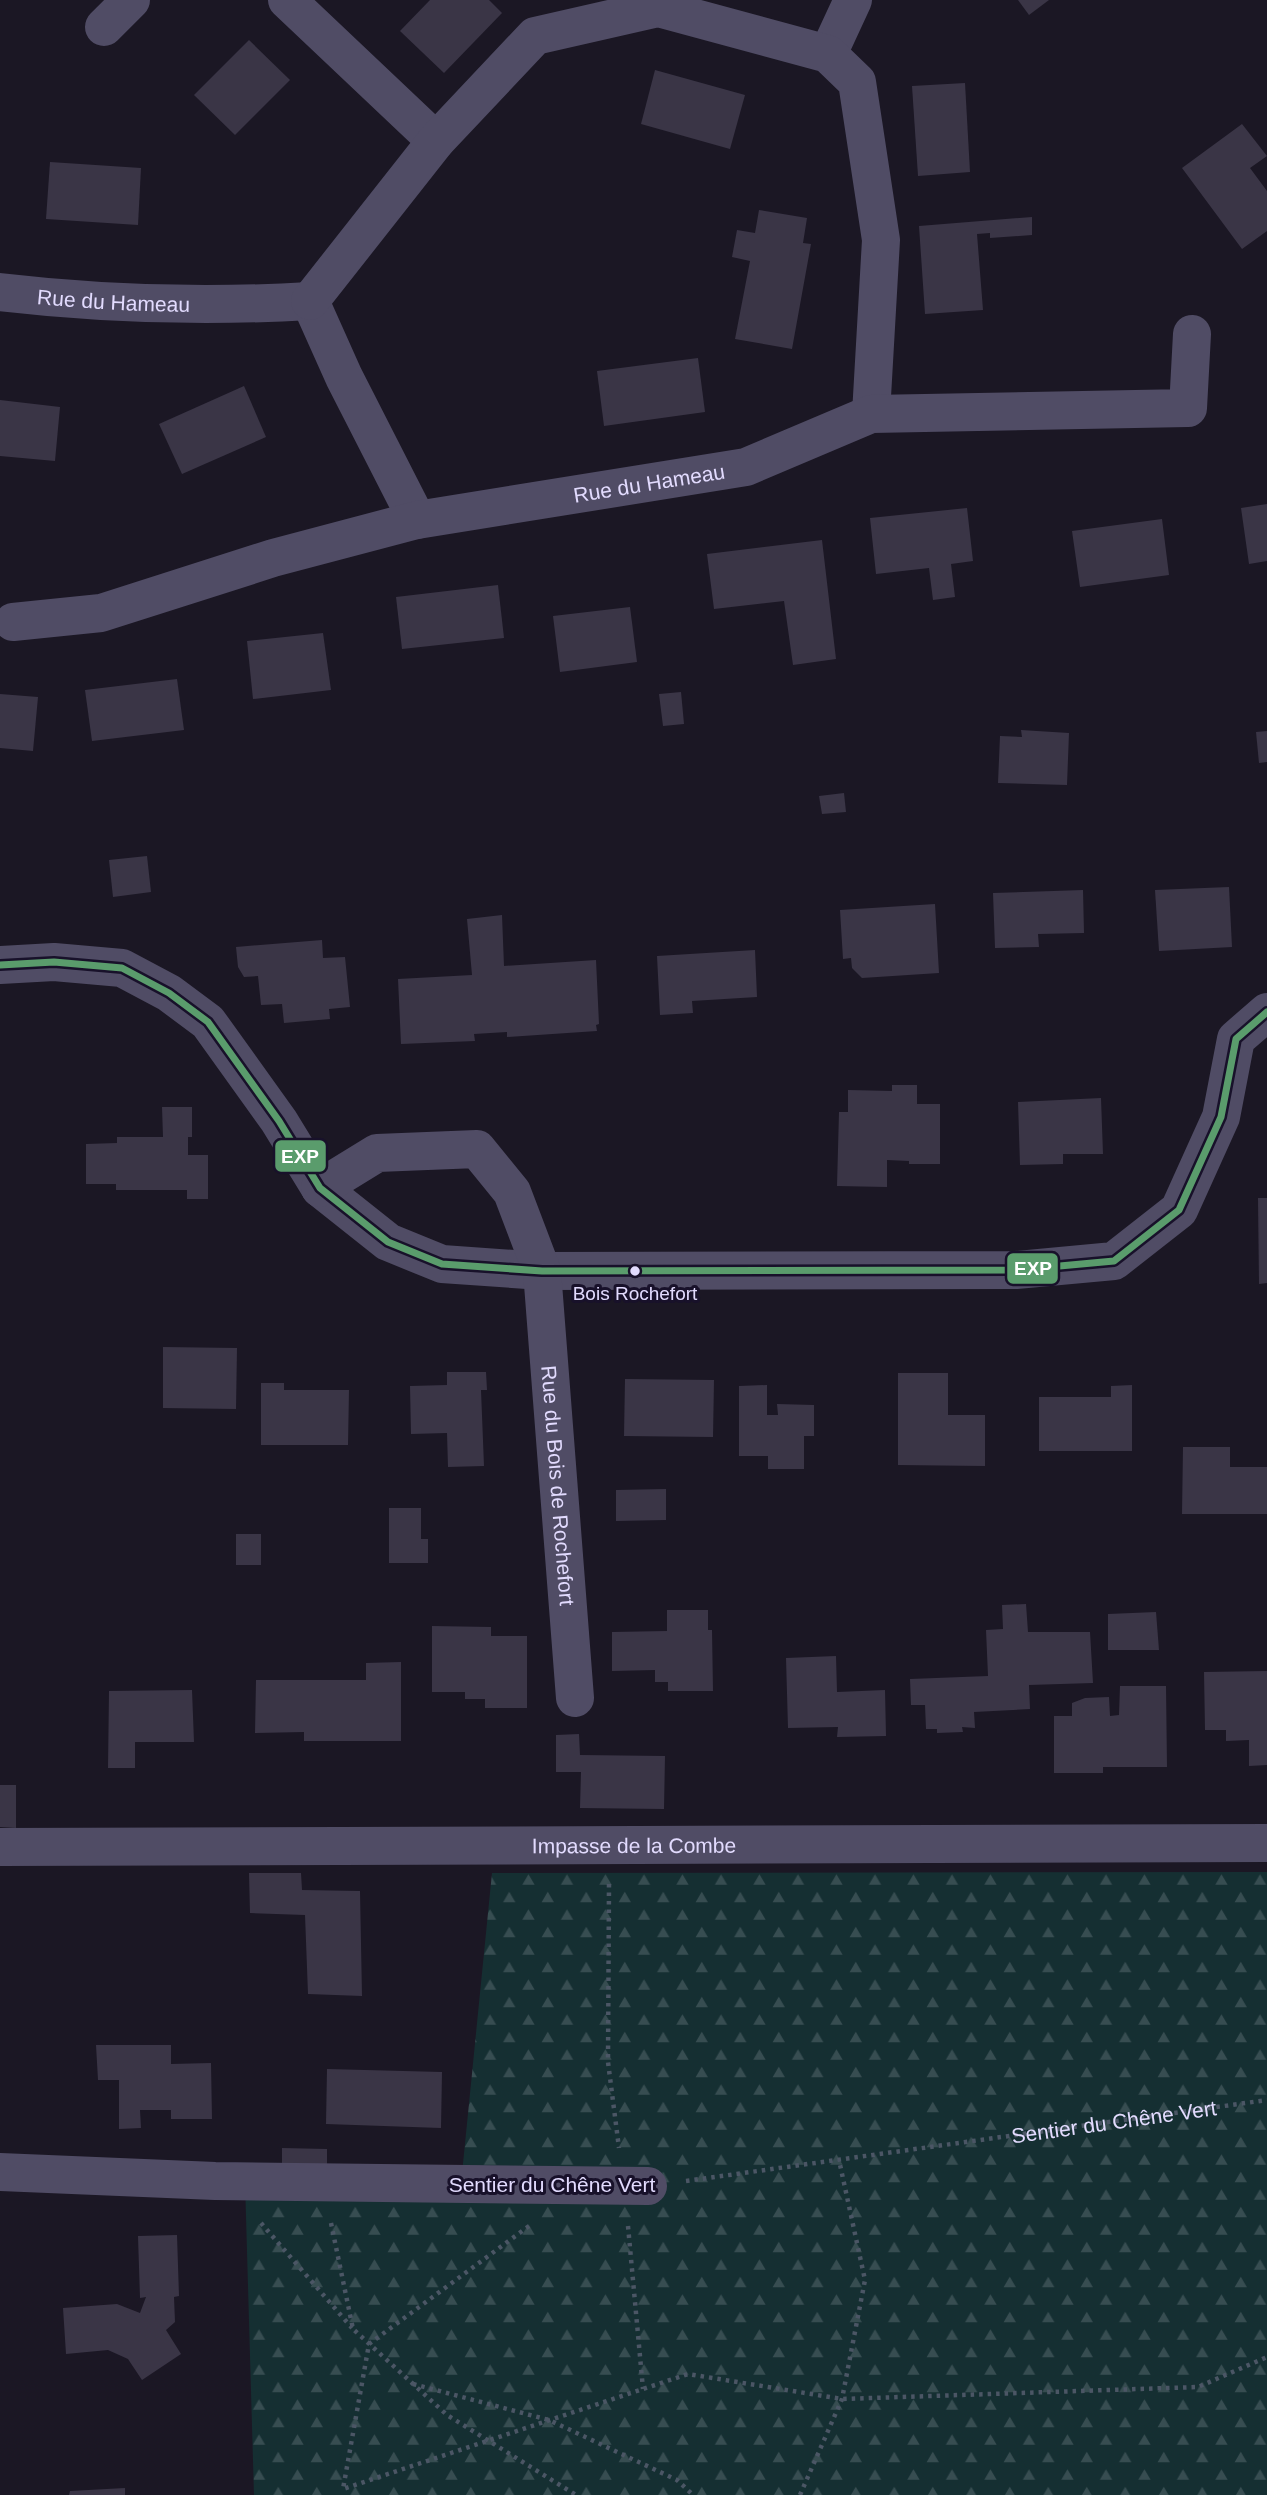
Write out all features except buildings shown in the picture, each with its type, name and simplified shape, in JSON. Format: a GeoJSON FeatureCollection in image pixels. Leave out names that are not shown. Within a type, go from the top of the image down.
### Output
{"type":"FeatureCollection","features":[{"type":"Feature","properties":{"kind":"street"},"geometry":{"type":"LineString","coordinates":[[104,27],[131,0]]}},
{"type":"Feature","properties":{"kind":"street"},"geometry":{"type":"LineString","coordinates":[[287,0],[436,141]]}},
{"type":"Feature","properties":{"kind":"street"},"geometry":{"type":"LineString","coordinates":[[828,54],[853,0]]}},
{"type":"Feature","properties":{"kind":"street"},"geometry":{"type":"LineString","coordinates":[[418,520],[344,377],[310,301],[436,141],[536,36],[658,8],[828,54],[857,82],[881,240],[871,414]]}},
{"type":"Feature","properties":{"kind":"street","name":"Rue du Hameau"},"geometry":{"type":"LineString","coordinates":[[0,292],[76,300],[243,305],[310,301]]}},
{"type":"Feature","properties":{"kind":"street","name":"Rue du Hameau"},"geometry":{"type":"LineString","coordinates":[[13,622],[101,612],[273,558],[418,520],[746,467],[871,414],[1188,408],[1192,334]]}},
{"type":"Feature","properties":{"kind":"street"},"geometry":{"type":"LineString","coordinates":[[0,965],[54,962],[122,968],[169,993],[208,1022],[279,1121],[320,1188],[388,1241],[442,1264],[542,1271],[1016,1270],[1114,1261],[1179,1209],[1221,1116],[1236,1039],[1267,1012]]}},
{"type":"Feature","properties":{"kind":"street","name":"Rue du Bois de Rochefort"},"geometry":{"type":"LineString","coordinates":[[320,1188],[377,1153],[477,1149],[512,1192],[542,1271],[575,1698]]}},
{"type":"Feature","properties":{"kind":"street","name":"Impasse de la Combe"},"geometry":{"type":"LineString","coordinates":[[0,1847],[1267,1843]]}},
{"type":"Feature","properties":{"kind":"street","name":"Sentier du Chêne Vert"},"geometry":{"type":"LineString","coordinates":[[0,2172],[215,2181],[636,2186]]}},
{"type":"Feature","properties":{"kind":"path"},"geometry":{"type":"LineString","coordinates":[[609,1846],[608,2062],[636,2186],[643,2389]]}},
{"type":"Feature","properties":{"kind":"path","name":"Sentier du Chêne Vert"},"geometry":{"type":"LineString","coordinates":[[636,2186],[1267,2100]]}},
{"type":"Feature","properties":{"kind":"path"},"geometry":{"type":"LineString","coordinates":[[800,2495],[842,2399],[865,2280],[839,2160]]}},
{"type":"Feature","properties":{"kind":"path"},"geometry":{"type":"LineString","coordinates":[[215,2181],[261,2222],[353,2329],[447,2415],[576,2495]]}},
{"type":"Feature","properties":{"kind":"path"},"geometry":{"type":"LineString","coordinates":[[322,2182],[353,2329]]}},
{"type":"Feature","properties":{"kind":"path"},"geometry":{"type":"LineString","coordinates":[[342,2492],[369,2344],[531,2225]]}},
{"type":"Feature","properties":{"kind":"path"},"geometry":{"type":"LineString","coordinates":[[342,2492],[487,2440],[688,2374],[842,2399],[1198,2387],[1267,2357]]}},
{"type":"Feature","properties":{"kind":"path"},"geometry":{"type":"LineString","coordinates":[[412,2384],[549,2420],[677,2480],[693,2495]]}},
{"type":"Feature","properties":{"kind":"green space"},"geometry":{"type":"Polygon","coordinates":[[[1267,1872],[1267,2495],[254,2495],[245,2180],[461,2184],[492,1873],[1267,1872]]]}},
{"type":"Feature","properties":{"kind":"transit line","name":"EXP"},"geometry":{"type":"LineString","coordinates":[[0,965],[54,962],[122,968],[169,993],[208,1022],[279,1121],[320,1188],[388,1242],[442,1264],[542,1271],[1016,1270],[1114,1261],[1179,1210],[1221,1117],[1236,1039],[1267,1012]]}},
{"type":"Feature","properties":{"kind":"place","name":"Bois Rochefort"},"geometry":{"type":"Point","coordinates":[635,1271]}}]}
